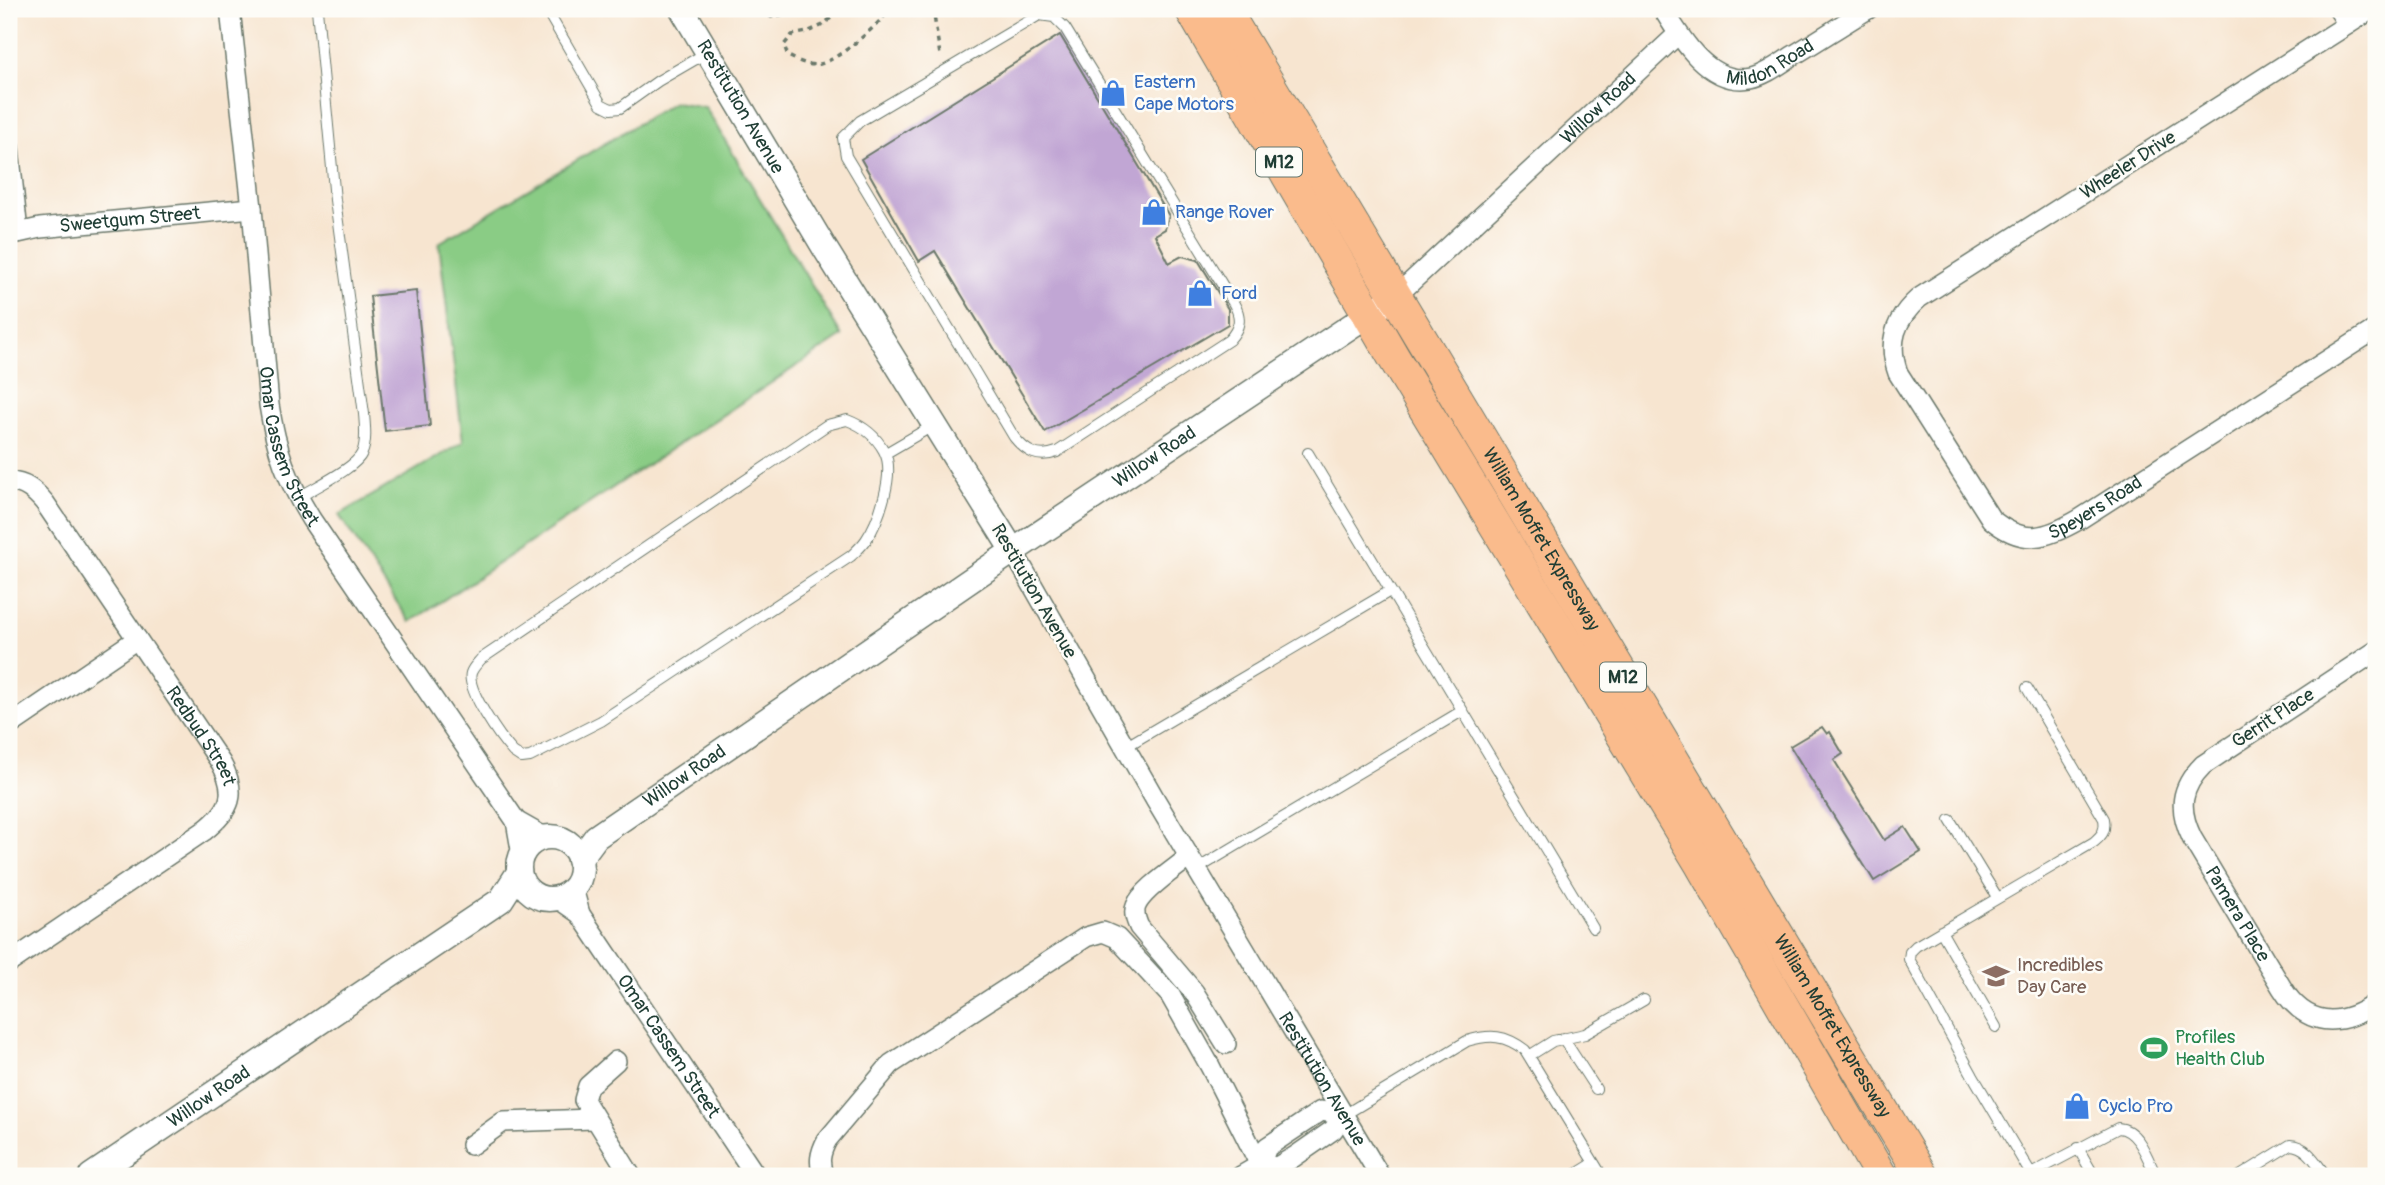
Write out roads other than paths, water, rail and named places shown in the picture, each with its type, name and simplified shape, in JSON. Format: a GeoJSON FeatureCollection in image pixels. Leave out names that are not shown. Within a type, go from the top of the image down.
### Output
{"type":"FeatureCollection","features":[{"type":"Feature","properties":{"kind":"main road","name":"William Moffet Expressway"},"geometry":{"type":"LineString","coordinates":[[1191,9],[1367,314],[1700,863],[1881,1176]]}},
{"type":"Feature","properties":{"kind":"main road","name":"William Moffet Expressway"},"geometry":{"type":"LineString","coordinates":[[1224,9],[1922,1176]]}},
{"type":"Feature","properties":{"kind":"street","name":"Omar Cassem Street"},"geometry":{"type":"LineString","coordinates":[[230,9],[253,208],[273,431],[286,474],[298,498],[516,821],[564,847]]}},
{"type":"Feature","properties":{"kind":"street","name":"Restitution Avenue"},"geometry":{"type":"LineString","coordinates":[[682,9],[824,247],[1013,551],[1193,863],[1380,1176]]}},
{"type":"Feature","properties":{"kind":"street","name":"Mildon Road"},"geometry":{"type":"LineString","coordinates":[[1662,9],[1678,34],[1713,71],[1726,76],[1750,78],[1773,68],[1868,9]]}},
{"type":"Feature","properties":{"kind":"street","name":"Wheeler Drive"},"geometry":{"type":"LineString","coordinates":[[1894,332],[1904,312],[1919,298],[2343,16],[2372,9]]}},
{"type":"Feature","properties":{"kind":"street","name":"Willow Road"},"geometry":{"type":"LineString","coordinates":[[564,847],[596,837],[1013,551],[1396,296],[1678,34]]}},
{"type":"Feature","properties":{"kind":"street"},"geometry":{"type":"LineString","coordinates":[[9,148],[13,234]]}},
{"type":"Feature","properties":{"kind":"street","name":"Sweetgum Street"},"geometry":{"type":"LineString","coordinates":[[13,234],[253,208]]}},
{"type":"Feature","properties":{"kind":"street","name":"Speyers Road"},"geometry":{"type":"LineString","coordinates":[[1894,332],[1893,353],[1898,373],[1991,519],[2014,534],[2038,537],[2062,530],[2080,519],[2376,329]]}},
{"type":"Feature","properties":{"kind":"street","name":"Redbud Street"},"geometry":{"type":"LineString","coordinates":[[9,963],[204,831],[223,814],[232,789],[226,772],[45,503],[38,495],[16,483]]}},
{"type":"Feature","properties":{"kind":"street"},"geometry":{"type":"LineString","coordinates":[[9,726],[137,639]]}},
{"type":"Feature","properties":{"kind":"street","name":"Gerrit Place"},"geometry":{"type":"LineString","coordinates":[[2183,797],[2191,778],[2203,765],[2376,651]]}},
{"type":"Feature","properties":{"kind":"street","name":"Pamera Place"},"geometry":{"type":"LineString","coordinates":[[2183,797],[2185,822],[2192,838],[2295,1006],[2314,1017],[2326,1020],[2348,1018],[2376,1003]]}},
{"type":"Feature","properties":{"kind":"street","name":"Omar Cassem Street"},"geometry":{"type":"LineString","coordinates":[[516,821],[520,863]]}},
{"type":"Feature","properties":{"kind":"street"},"geometry":{"type":"LineString","coordinates":[[531,843],[564,847],[578,880],[555,894],[524,885],[520,863],[531,843]]}},
{"type":"Feature","properties":{"kind":"street","name":"Willow Road"},"geometry":{"type":"LineString","coordinates":[[501,900],[520,863]]}},
{"type":"Feature","properties":{"kind":"street"},"geometry":{"type":"LineString","coordinates":[[1193,863],[1145,894],[1135,909],[1135,919],[1194,992],[1226,1044]]}},
{"type":"Feature","properties":{"kind":"street","name":"Omar Cassem Street"},"geometry":{"type":"LineString","coordinates":[[555,894],[580,914],[756,1176]]}},
{"type":"Feature","properties":{"kind":"street","name":"Willow Road"},"geometry":{"type":"LineString","coordinates":[[91,1176],[501,900],[555,894]]}},
{"type":"Feature","properties":{"kind":"street"},"geometry":{"type":"LineString","coordinates":[[824,1176],[820,1161],[827,1140],[891,1064],[1086,936],[1096,933],[1110,933],[1126,945],[1170,995],[1266,1170]]}},
{"type":"Feature","properties":{"kind":"street"},"geometry":{"type":"LineString","coordinates":[[616,1061],[588,1086],[584,1100],[631,1176]]}},
{"type":"Feature","properties":{"kind":"street"},"geometry":{"type":"LineString","coordinates":[[1241,1176],[1277,1167],[1294,1157],[1333,1130],[1344,1115]]}},
{"type":"Feature","properties":{"kind":"street"},"geometry":{"type":"LineString","coordinates":[[471,1145],[503,1122],[594,1119]]}},
{"type":"Feature","properties":{"kind":"lane"},"geometry":{"type":"LineString","coordinates":[[298,498],[352,464],[361,456],[365,446],[364,414],[335,200],[317,9]]}},
{"type":"Feature","properties":{"kind":"lane"},"geometry":{"type":"LineString","coordinates":[[546,9],[601,104],[611,109],[620,107],[658,80],[708,52]]}},
{"type":"Feature","properties":{"kind":"lane"},"geometry":{"type":"LineString","coordinates":[[1047,15],[1060,22],[1238,312],[1239,326],[1229,340],[1048,456],[1029,452],[1014,437],[879,214],[844,150],[843,138],[853,127],[943,71],[1031,17],[1047,15]]}},
{"type":"Feature","properties":{"kind":"lane"},"geometry":{"type":"LineString","coordinates":[[847,420],[856,424],[869,431],[886,453],[886,494],[880,513],[865,542],[851,556],[582,733],[530,757],[517,756],[508,747],[470,682],[474,667],[489,652],[827,425],[847,420]]}},
{"type":"Feature","properties":{"kind":"lane"},"geometry":{"type":"LineString","coordinates":[[886,453],[934,425]]}},
{"type":"Feature","properties":{"kind":"lane"},"geometry":{"type":"LineString","coordinates":[[1308,453],[1593,928]]}},
{"type":"Feature","properties":{"kind":"lane"},"geometry":{"type":"LineString","coordinates":[[1125,747],[1390,591]]}},
{"type":"Feature","properties":{"kind":"lane"},"geometry":{"type":"LineString","coordinates":[[2027,688],[2104,819],[2105,828],[2094,842],[1997,897],[1910,952],[1910,963],[2032,1175],[2078,1148],[2118,1128],[2125,1128],[2136,1137],[2156,1176]]}},
{"type":"Feature","properties":{"kind":"lane"},"geometry":{"type":"LineString","coordinates":[[1193,863],[1462,711]]}},
{"type":"Feature","properties":{"kind":"lane"},"geometry":{"type":"LineString","coordinates":[[1950,820],[1997,897]]}},
{"type":"Feature","properties":{"kind":"lane"},"geometry":{"type":"LineString","coordinates":[[1941,931],[1996,1027]]}},
{"type":"Feature","properties":{"kind":"lane"},"geometry":{"type":"LineString","coordinates":[[1529,1056],[1553,1041],[1584,1034],[1644,1000]]}},
{"type":"Feature","properties":{"kind":"lane"},"geometry":{"type":"LineString","coordinates":[[1344,1115],[1467,1041],[1498,1035],[1513,1041],[1529,1056],[1602,1176]]}},
{"type":"Feature","properties":{"kind":"lane"},"geometry":{"type":"LineString","coordinates":[[1563,1038],[1596,1089]]}},
{"type":"Feature","properties":{"kind":"lane"},"geometry":{"type":"LineString","coordinates":[[2240,1176],[2290,1145],[2301,1146],[2306,1150],[2326,1176]]}},
{"type":"Feature","properties":{"kind":"lane"},"geometry":{"type":"LineString","coordinates":[[2078,1148],[2094,1176]]}},
{"type":"Feature","properties":{"kind":"lane"},"geometry":{"type":"LineString","coordinates":[[1573,1176],[1594,1163]]}},
{"type":"Feature","properties":{"kind":"place","name":"Eastern Cape Motors"},"geometry":{"type":"Point","coordinates":[1113,93]}},
{"type":"Feature","properties":{"kind":"place","name":"Range Rover"},"geometry":{"type":"Point","coordinates":[1154,212]}},
{"type":"Feature","properties":{"kind":"place","name":"Ford"},"geometry":{"type":"Point","coordinates":[1200,293]}},
{"type":"Feature","properties":{"kind":"place","name":"Incredibles Day Care"},"geometry":{"type":"Point","coordinates":[1996,976]}},
{"type":"Feature","properties":{"kind":"place","name":"Profiles Health Club"},"geometry":{"type":"Point","coordinates":[2154,1048]}},
{"type":"Feature","properties":{"kind":"place","name":"Cyclo Pro"},"geometry":{"type":"Point","coordinates":[2077,1106]}}]}
